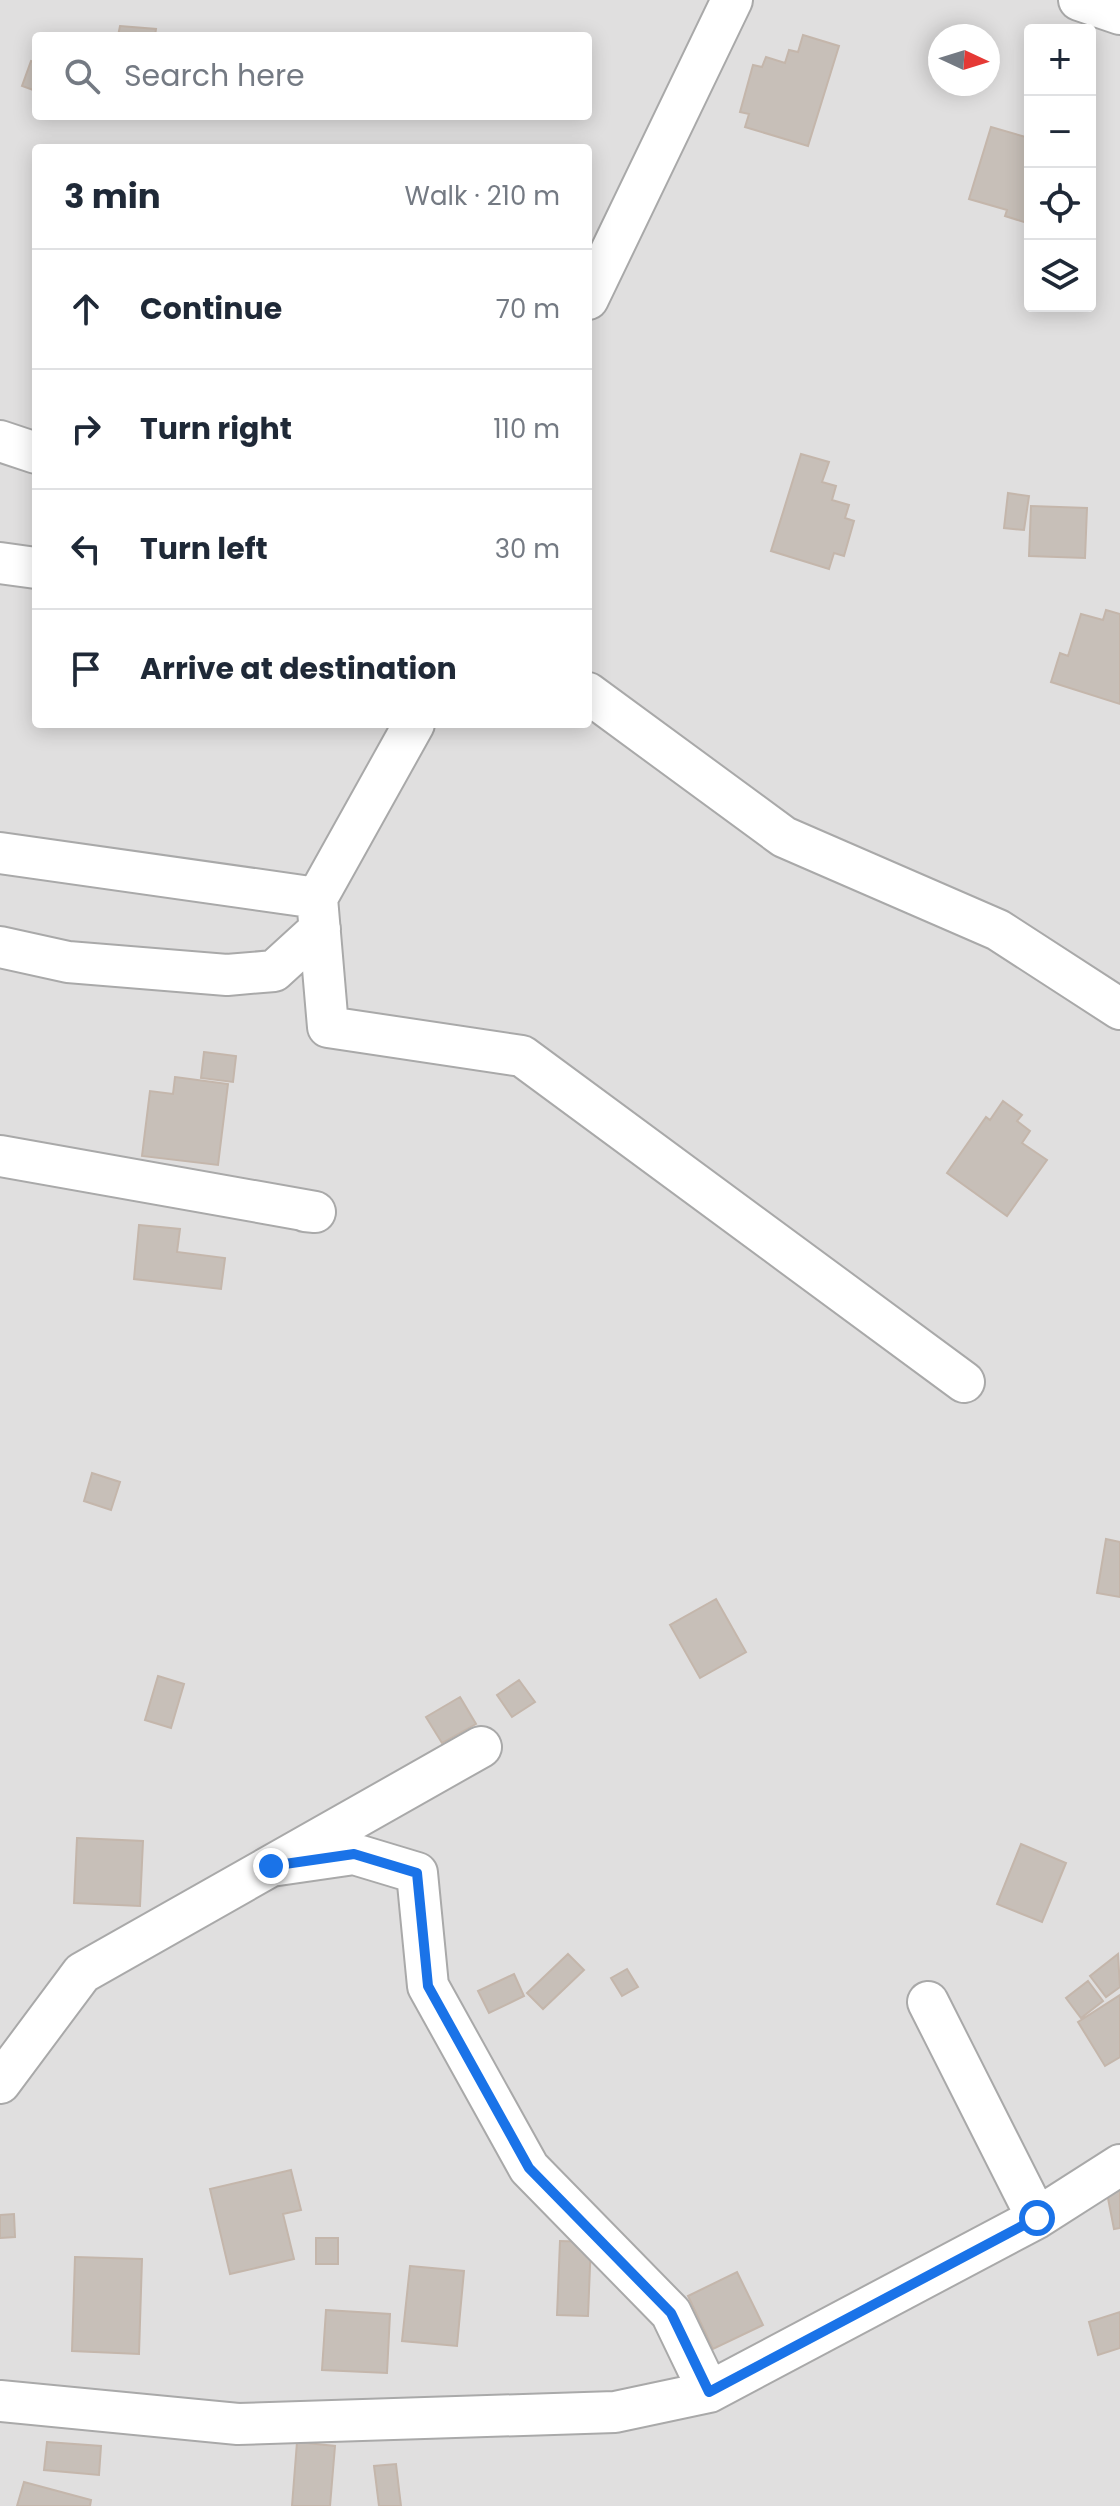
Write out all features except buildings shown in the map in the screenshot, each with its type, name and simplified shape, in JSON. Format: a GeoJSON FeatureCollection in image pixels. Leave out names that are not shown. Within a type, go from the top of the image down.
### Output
{"type":"FeatureCollection","features":[{"type":"Feature","properties":{"kind":"street"},"geometry":{"type":"LineString","coordinates":[[592,291],[732,0]]}},
{"type":"Feature","properties":{"kind":"street"},"geometry":{"type":"LineString","coordinates":[[1079,0],[1120,14]]}},
{"type":"Feature","properties":{"kind":"street"},"geometry":{"type":"LineString","coordinates":[[0,441],[32,452]]}},
{"type":"Feature","properties":{"kind":"street"},"geometry":{"type":"LineString","coordinates":[[0,563],[32,567]]}},
{"type":"Feature","properties":{"kind":"street"},"geometry":{"type":"LineString","coordinates":[[592,696],[784,837],[998,930],[1120,1009]]}},
{"type":"Feature","properties":{"kind":"street"},"geometry":{"type":"LineString","coordinates":[[0,947],[68,962],[227,975],[274,971],[318,913],[412,728]]}},
{"type":"Feature","properties":{"kind":"street"},"geometry":{"type":"LineString","coordinates":[[0,853],[318,913]]}},
{"type":"Feature","properties":{"kind":"street"},"geometry":{"type":"LineString","coordinates":[[318,913],[328,1027],[522,1056],[964,1382]]}},
{"type":"Feature","properties":{"kind":"street"},"geometry":{"type":"LineString","coordinates":[[0,1156],[315,1212],[305,1211]]}},
{"type":"Feature","properties":{"kind":"street"},"geometry":{"type":"LineString","coordinates":[[0,2083],[82,1973],[481,1747]]}},
{"type":"Feature","properties":{"kind":"street"},"geometry":{"type":"LineString","coordinates":[[271,1866],[354,1854],[417,1873],[428,1986],[529,2168],[671,2313],[709,2392]]}},
{"type":"Feature","properties":{"kind":"street"},"geometry":{"type":"LineString","coordinates":[[928,2002],[1037,2218]]}},
{"type":"Feature","properties":{"kind":"street"},"geometry":{"type":"LineString","coordinates":[[0,2401],[238,2424],[615,2412],[709,2392],[1037,2218],[1120,2165]]}},
{"type":"Feature","properties":{"kind":"shaded area"},"geometry":{"type":"Polygon","coordinates":[[[0,0],[1120,0],[1120,2506],[0,2506],[0,0]]]}},
{"type":"Feature","properties":{"kind":"route"},"geometry":{"type":"LineString","coordinates":[[271,1866],[354,1854],[417,1873],[428,1986],[529,2168],[671,2313],[709,2392],[1037,2218]]}}]}
